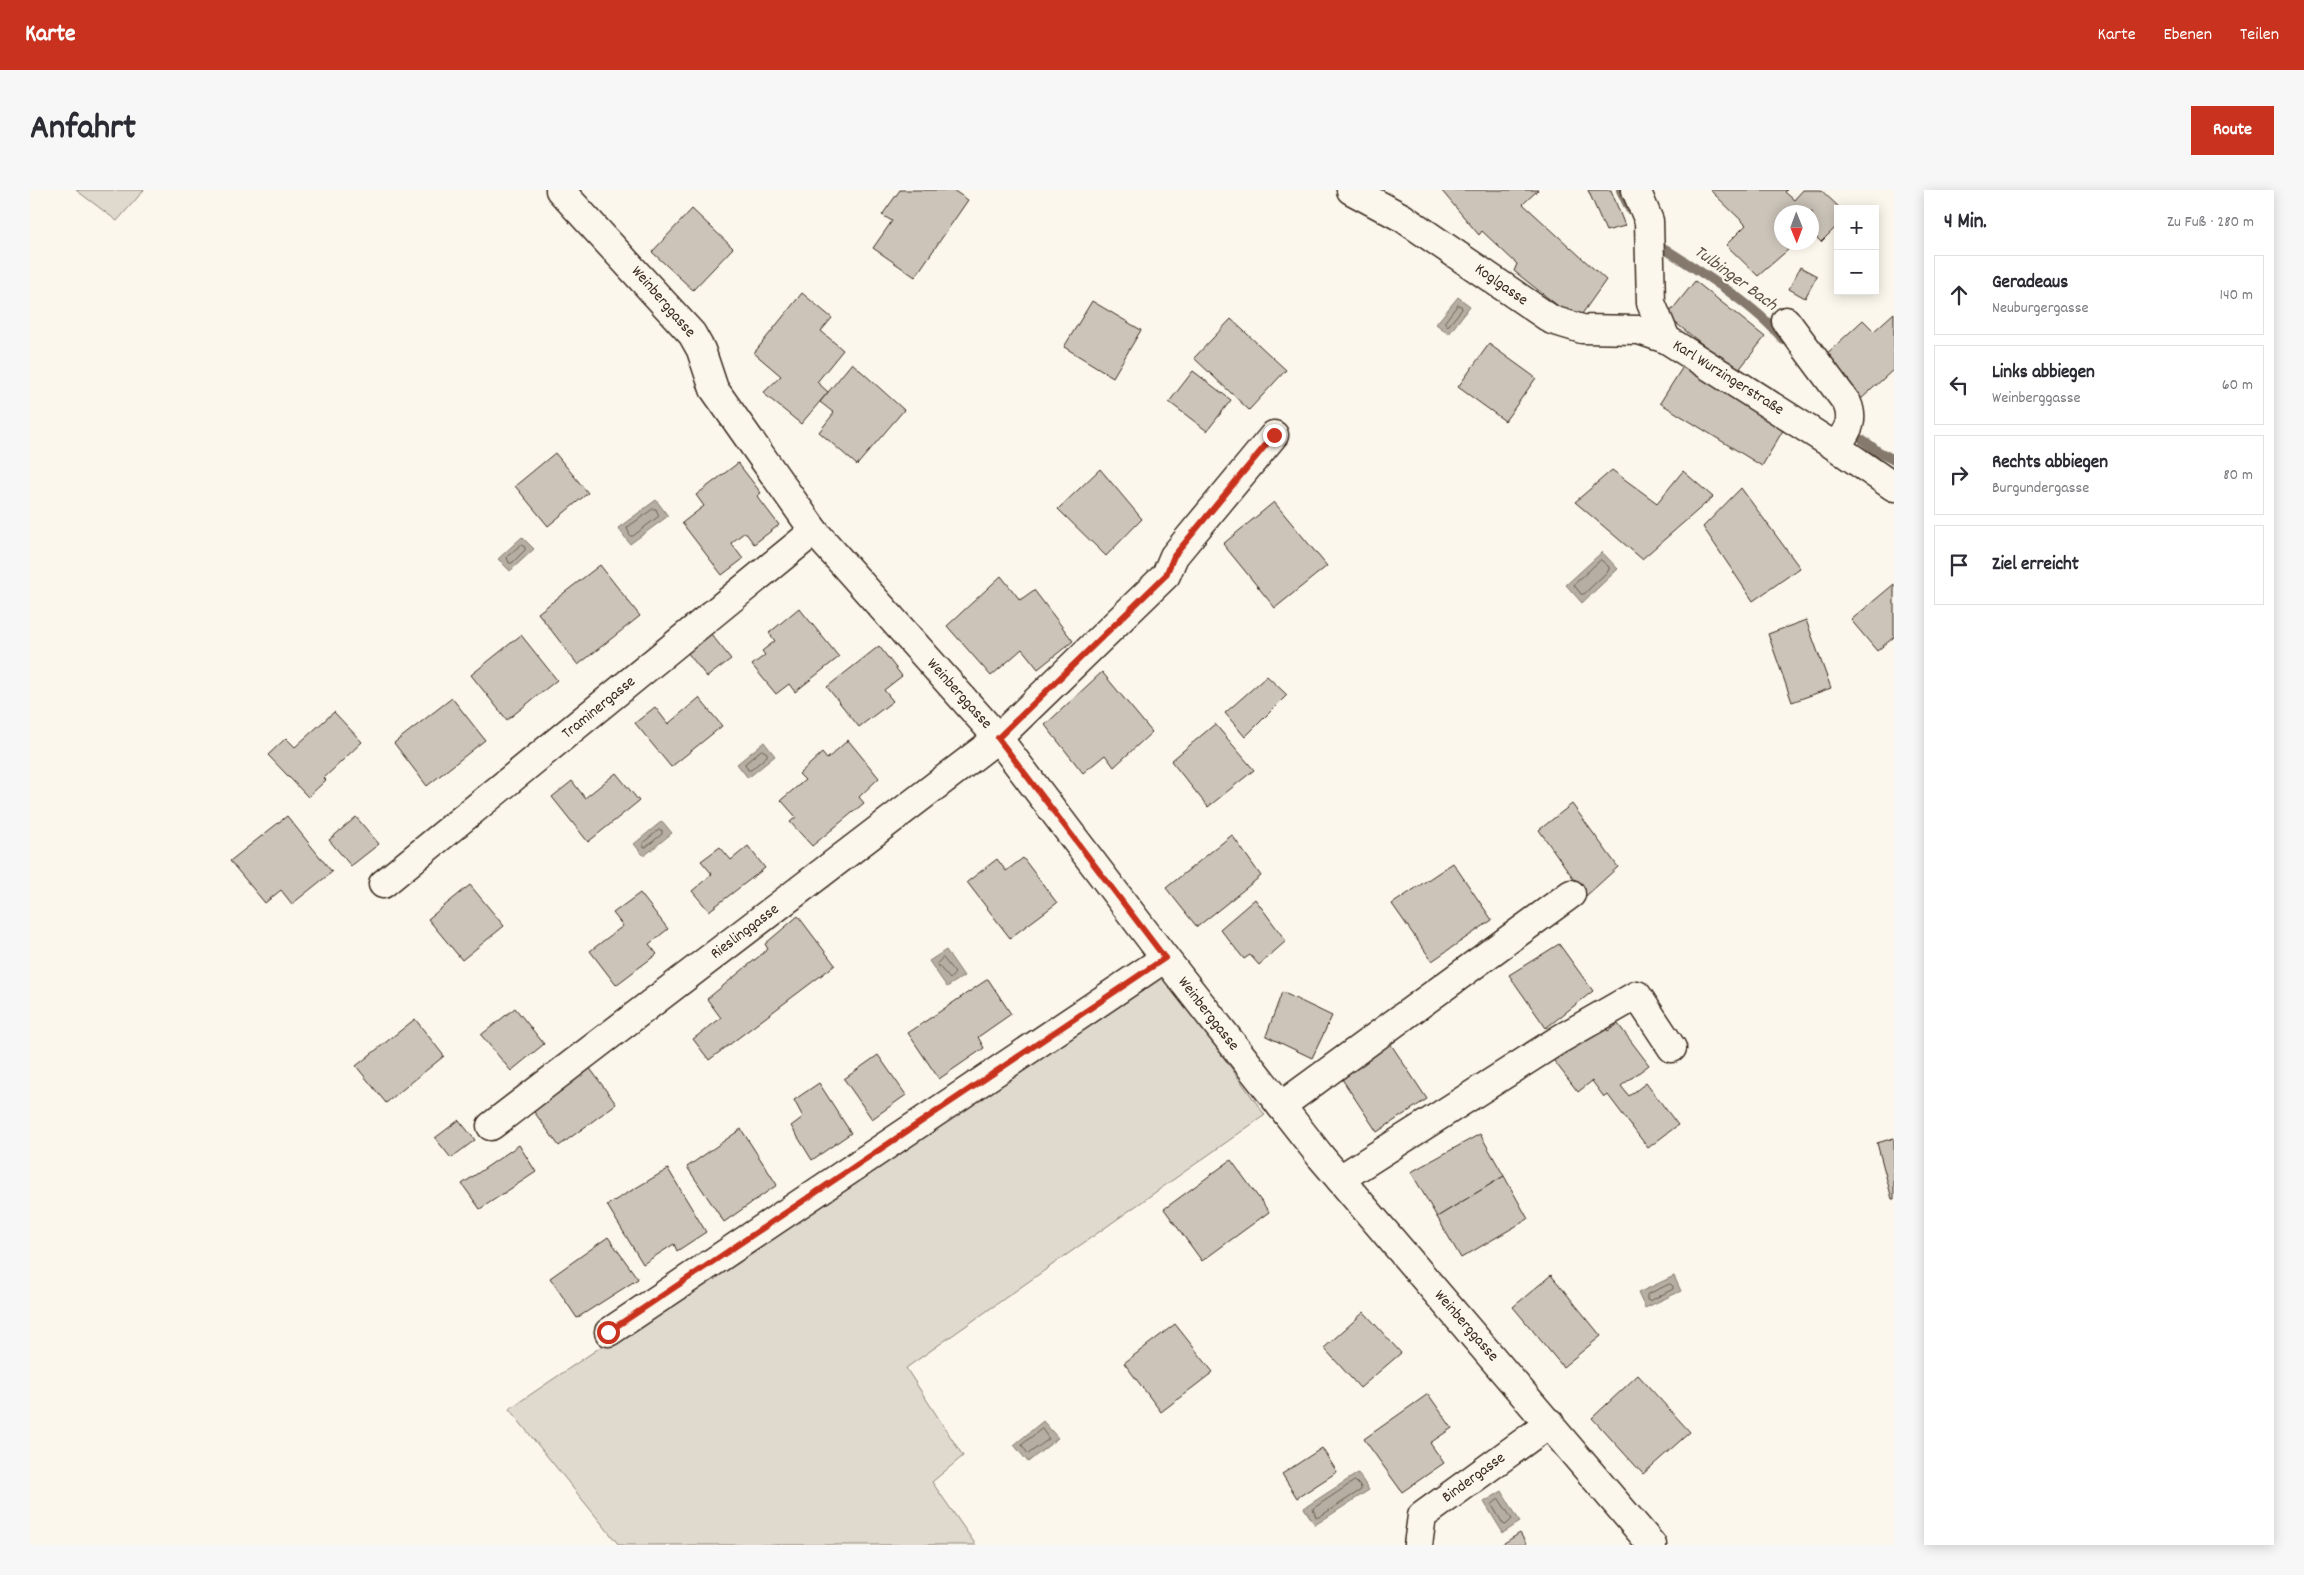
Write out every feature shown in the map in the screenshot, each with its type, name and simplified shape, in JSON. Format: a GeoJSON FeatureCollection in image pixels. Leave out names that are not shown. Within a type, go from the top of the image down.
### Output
{"type":"FeatureCollection","features":[{"type":"Feature","properties":{"kind":"street","name":"Weinberggasse"},"geometry":{"type":"LineString","coordinates":[[560,190],[692,334],[701,350],[714,390],[814,531],[998,738],[1165,958],[1340,1179],[1550,1423],[1652,1545]]}},
{"type":"Feature","properties":{"kind":"street","name":"Koglgasse"},"geometry":{"type":"LineString","coordinates":[[1351,190],[1403,218],[1552,320],[1582,329],[1639,330],[1666,339]]}},
{"type":"Feature","properties":{"kind":"street","name":"Karl Wurzingerstraße"},"geometry":{"type":"LineString","coordinates":[[1636,190],[1649,221],[1651,303],[1666,339],[1894,486]]}},
{"type":"Feature","properties":{"kind":"street"},"geometry":{"type":"LineString","coordinates":[[1786,320],[1847,403],[1852,414],[1846,432],[1836,447]]}},
{"type":"Feature","properties":{"kind":"street","name":"Rieslinggasse"},"geometry":{"type":"LineString","coordinates":[[491,1126],[998,738],[1166,575],[1174,556],[1274,435]]}},
{"type":"Feature","properties":{"kind":"street","name":"Traminergasse"},"geometry":{"type":"LineString","coordinates":[[383,884],[814,531]]}},
{"type":"Feature","properties":{"kind":"street"},"geometry":{"type":"LineString","coordinates":[[1281,1106],[1571,894]]}},
{"type":"Feature","properties":{"kind":"street"},"geometry":{"type":"LineString","coordinates":[[608,1332],[1165,958]]}},
{"type":"Feature","properties":{"kind":"street"},"geometry":{"type":"LineString","coordinates":[[1340,1179],[1560,1039],[1637,995],[1672,1048]]}},
{"type":"Feature","properties":{"kind":"street","name":"Bindergasse"},"geometry":{"type":"LineString","coordinates":[[1418,1545],[1422,1516],[1550,1423]]}},
{"type":"Feature","properties":{"kind":"shaded area"},"geometry":{"type":"Polygon","coordinates":[[[76,190],[144,190],[117,221],[76,190]]]}},
{"type":"Feature","properties":{"kind":"shaded area"},"geometry":{"type":"Polygon","coordinates":[[[1160,969],[1265,1115],[906,1368],[963,1456],[932,1482],[976,1545],[619,1545],[509,1409],[1160,969]]]}},
{"type":"Feature","properties":{"kind":"water"},"geometry":{"type":"Polygon","coordinates":[[[1458,297],[1470,306],[1449,334],[1436,324],[1458,297]]]}},
{"type":"Feature","properties":{"kind":"water"},"geometry":{"type":"Polygon","coordinates":[[[656,500],[668,516],[630,544],[618,528],[656,500]]]}},
{"type":"Feature","properties":{"kind":"water"},"geometry":{"type":"Polygon","coordinates":[[[522,537],[534,549],[510,571],[498,559],[522,537]]]}},
{"type":"Feature","properties":{"kind":"water"},"geometry":{"type":"Polygon","coordinates":[[[1602,552],[1618,569],[1582,603],[1566,585],[1602,552]]]}},
{"type":"Feature","properties":{"kind":"water"},"geometry":{"type":"Polygon","coordinates":[[[764,742],[775,756],[748,778],[737,764],[764,742]]]}},
{"type":"Feature","properties":{"kind":"water"},"geometry":{"type":"Polygon","coordinates":[[[662,821],[672,833],[644,856],[634,844],[662,821]]]}},
{"type":"Feature","properties":{"kind":"water"},"geometry":{"type":"Polygon","coordinates":[[[946,950],[964,976],[947,987],[929,961],[946,950]]]}},
{"type":"Feature","properties":{"kind":"water"},"geometry":{"type":"Polygon","coordinates":[[[1674,1276],[1681,1291],[1645,1308],[1638,1293],[1674,1276]]]}},
{"type":"Feature","properties":{"kind":"water"},"geometry":{"type":"Polygon","coordinates":[[[1043,1421],[1058,1438],[1028,1462],[1014,1445],[1043,1421]]]}},
{"type":"Feature","properties":{"kind":"water"},"geometry":{"type":"Polygon","coordinates":[[[1358,1473],[1369,1490],[1315,1525],[1304,1508],[1358,1473]]]}},
{"type":"Feature","properties":{"kind":"water"},"geometry":{"type":"Polygon","coordinates":[[[1502,1491],[1520,1522],[1503,1533],[1484,1502],[1502,1491]]]}},
{"type":"Feature","properties":{"kind":"building"},"geometry":{"type":"Polygon","coordinates":[[[900,190],[953,190],[968,200],[915,277],[873,248],[892,221],[882,215],[900,190]]]}},
{"type":"Feature","properties":{"kind":"building"},"geometry":{"type":"Polygon","coordinates":[[[1441,190],[1538,190],[1523,204],[1606,280],[1577,321],[1514,271],[1517,264],[1482,231],[1479,235],[1441,190]]]}},
{"type":"Feature","properties":{"kind":"building"},"geometry":{"type":"Polygon","coordinates":[[[1588,190],[1611,190],[1625,226],[1606,231],[1588,190]]]}},
{"type":"Feature","properties":{"kind":"building"},"geometry":{"type":"Polygon","coordinates":[[[1710,190],[1787,190],[1785,192],[1794,200],[1803,190],[1821,190],[1837,205],[1834,205],[1834,229],[1821,242],[1819,240],[1819,205],[1774,205],[1774,250],[1788,250],[1758,276],[1726,245],[1746,225],[1710,190]]]}},
{"type":"Feature","properties":{"kind":"building"},"geometry":{"type":"Polygon","coordinates":[[[692,209],[733,248],[693,290],[652,252],[692,209]]]}},
{"type":"Feature","properties":{"kind":"building"},"geometry":{"type":"Polygon","coordinates":[[[1800,267],[1817,276],[1805,298],[1789,289],[1800,267]]]}},
{"type":"Feature","properties":{"kind":"building"},"geometry":{"type":"Polygon","coordinates":[[[1695,281],[1765,337],[1737,372],[1667,316],[1695,281]]]}},
{"type":"Feature","properties":{"kind":"building"},"geometry":{"type":"Polygon","coordinates":[[[802,293],[832,318],[821,331],[843,350],[817,382],[828,392],[801,424],[763,393],[781,376],[754,353],[802,293]]]}},
{"type":"Feature","properties":{"kind":"building"},"geometry":{"type":"Polygon","coordinates":[[[1092,301],[1141,330],[1113,377],[1064,347],[1092,301]]]}},
{"type":"Feature","properties":{"kind":"building"},"geometry":{"type":"Polygon","coordinates":[[[1894,313],[1894,369],[1860,400],[1822,358],[1863,320],[1874,331],[1894,313]]]}},
{"type":"Feature","properties":{"kind":"building"},"geometry":{"type":"Polygon","coordinates":[[[1231,319],[1286,370],[1249,410],[1194,358],[1231,319]]]}},
{"type":"Feature","properties":{"kind":"building"},"geometry":{"type":"Polygon","coordinates":[[[1489,344],[1536,378],[1505,421],[1458,387],[1489,344]]]}},
{"type":"Feature","properties":{"kind":"building"},"geometry":{"type":"Polygon","coordinates":[[[852,363],[904,410],[857,465],[819,432],[834,413],[820,402],[852,363]]]}},
{"type":"Feature","properties":{"kind":"building"},"geometry":{"type":"Polygon","coordinates":[[[1684,365],[1785,427],[1762,466],[1660,403],[1684,365]]]}},
{"type":"Feature","properties":{"kind":"building"},"geometry":{"type":"Polygon","coordinates":[[[1193,371],[1231,400],[1207,431],[1169,402],[1193,371]]]}},
{"type":"Feature","properties":{"kind":"building"},"geometry":{"type":"Polygon","coordinates":[[[555,453],[588,493],[548,526],[515,486],[555,453]]]}},
{"type":"Feature","properties":{"kind":"building"},"geometry":{"type":"Polygon","coordinates":[[[738,463],[761,493],[757,496],[779,525],[754,544],[745,532],[731,543],[743,559],[722,575],[682,523],[704,506],[696,495],[738,463]]]}},
{"type":"Feature","properties":{"kind":"building"},"geometry":{"type":"Polygon","coordinates":[[[1100,469],[1142,519],[1106,556],[1058,509],[1100,469]]]}},
{"type":"Feature","properties":{"kind":"building"},"geometry":{"type":"Polygon","coordinates":[[[1612,470],[1657,503],[1683,471],[1713,497],[1642,559],[1575,502],[1612,470]]]}},
{"type":"Feature","properties":{"kind":"building"},"geometry":{"type":"Polygon","coordinates":[[[1741,488],[1800,568],[1753,601],[1703,527],[1741,488]]]}},
{"type":"Feature","properties":{"kind":"building"},"geometry":{"type":"Polygon","coordinates":[[[1274,502],[1327,566],[1275,608],[1223,544],[1274,502]]]}},
{"type":"Feature","properties":{"kind":"building"},"geometry":{"type":"Polygon","coordinates":[[[600,565],[640,616],[578,665],[538,613],[600,565]]]}},
{"type":"Feature","properties":{"kind":"building"},"geometry":{"type":"Polygon","coordinates":[[[1001,576],[1020,600],[1034,590],[1073,641],[1038,669],[1022,649],[991,676],[947,626],[1001,576]]]}},
{"type":"Feature","properties":{"kind":"building"},"geometry":{"type":"Polygon","coordinates":[[[1894,584],[1894,637],[1877,651],[1851,620],[1894,584]]]}},
{"type":"Feature","properties":{"kind":"building"},"geometry":{"type":"Polygon","coordinates":[[[799,608],[839,657],[795,692],[789,684],[776,694],[752,665],[765,655],[762,651],[775,641],[769,633],[799,608]]]}},
{"type":"Feature","properties":{"kind":"building"},"geometry":{"type":"Polygon","coordinates":[[[1806,620],[1831,688],[1792,702],[1768,634],[1806,620]]]}},
{"type":"Feature","properties":{"kind":"building"},"geometry":{"type":"Polygon","coordinates":[[[711,634],[731,659],[707,677],[687,652],[711,634]]]}},
{"type":"Feature","properties":{"kind":"building"},"geometry":{"type":"Polygon","coordinates":[[[521,635],[557,680],[507,720],[471,675],[521,635]]]}},
{"type":"Feature","properties":{"kind":"building"},"geometry":{"type":"Polygon","coordinates":[[[879,646],[902,676],[884,690],[893,701],[859,727],[827,687],[879,646]]]}},
{"type":"Feature","properties":{"kind":"building"},"geometry":{"type":"Polygon","coordinates":[[[1102,672],[1152,732],[1114,767],[1105,755],[1083,773],[1045,725],[1102,672]]]}},
{"type":"Feature","properties":{"kind":"building"},"geometry":{"type":"Polygon","coordinates":[[[1267,676],[1287,695],[1245,737],[1225,713],[1267,676]]]}},
{"type":"Feature","properties":{"kind":"building"},"geometry":{"type":"Polygon","coordinates":[[[452,698],[485,740],[427,786],[394,743],[452,698]]]}},
{"type":"Feature","properties":{"kind":"building"},"geometry":{"type":"Polygon","coordinates":[[[699,698],[722,726],[671,767],[635,723],[655,707],[668,724],[699,698]]]}},
{"type":"Feature","properties":{"kind":"building"},"geometry":{"type":"Polygon","coordinates":[[[334,712],[362,742],[324,778],[326,780],[308,797],[268,755],[286,738],[295,747],[334,712]]]}},
{"type":"Feature","properties":{"kind":"building"},"geometry":{"type":"Polygon","coordinates":[[[1215,724],[1254,770],[1208,807],[1171,761],[1215,724]]]}},
{"type":"Feature","properties":{"kind":"building"},"geometry":{"type":"Polygon","coordinates":[[[848,740],[879,778],[859,797],[864,803],[812,846],[790,822],[796,817],[781,800],[805,780],[799,774],[822,753],[827,759],[848,740]]]}},
{"type":"Feature","properties":{"kind":"building"},"geometry":{"type":"Polygon","coordinates":[[[616,773],[639,801],[588,842],[552,797],[572,781],[585,798],[616,773]]]}},
{"type":"Feature","properties":{"kind":"building"},"geometry":{"type":"Polygon","coordinates":[[[1572,804],[1618,867],[1586,896],[1539,830],[1572,804]]]}},
{"type":"Feature","properties":{"kind":"building"},"geometry":{"type":"Polygon","coordinates":[[[287,816],[332,872],[292,904],[281,890],[265,903],[230,861],[287,816]]]}},
{"type":"Feature","properties":{"kind":"building"},"geometry":{"type":"Polygon","coordinates":[[[356,817],[379,844],[351,866],[329,840],[356,817]]]}},
{"type":"Feature","properties":{"kind":"building"},"geometry":{"type":"Polygon","coordinates":[[[1232,835],[1261,876],[1197,927],[1166,888],[1232,835]]]}},
{"type":"Feature","properties":{"kind":"building"},"geometry":{"type":"Polygon","coordinates":[[[748,846],[765,868],[709,911],[692,891],[712,874],[701,861],[720,847],[731,860],[748,846]]]}},
{"type":"Feature","properties":{"kind":"building"},"geometry":{"type":"Polygon","coordinates":[[[1023,858],[1057,903],[1010,938],[967,882],[997,859],[1006,871],[1023,858]]]}},
{"type":"Feature","properties":{"kind":"building"},"geometry":{"type":"Polygon","coordinates":[[[1453,863],[1492,920],[1432,961],[1392,904],[1453,863]]]}},
{"type":"Feature","properties":{"kind":"building"},"geometry":{"type":"Polygon","coordinates":[[[470,885],[504,926],[462,960],[428,919],[470,885]]]}},
{"type":"Feature","properties":{"kind":"building"},"geometry":{"type":"Polygon","coordinates":[[[640,893],[668,929],[649,944],[657,954],[616,985],[590,951],[623,926],[613,913],[640,893]]]}},
{"type":"Feature","properties":{"kind":"building"},"geometry":{"type":"Polygon","coordinates":[[[1255,899],[1286,941],[1259,965],[1250,955],[1244,959],[1220,929],[1255,899]]]}},
{"type":"Feature","properties":{"kind":"building"},"geometry":{"type":"Polygon","coordinates":[[[798,916],[835,965],[709,1060],[693,1039],[721,1018],[707,999],[768,949],[765,944],[798,916]]]}},
{"type":"Feature","properties":{"kind":"building"},"geometry":{"type":"Polygon","coordinates":[[[1559,944],[1593,991],[1546,1028],[1509,975],[1559,944]]]}},
{"type":"Feature","properties":{"kind":"building"},"geometry":{"type":"Polygon","coordinates":[[[988,979],[1011,1014],[978,1037],[984,1048],[939,1079],[908,1033],[988,979]]]}},
{"type":"Feature","properties":{"kind":"building"},"geometry":{"type":"Polygon","coordinates":[[[1282,992],[1332,1016],[1312,1058],[1266,1036],[1282,992]]]}},
{"type":"Feature","properties":{"kind":"building"},"geometry":{"type":"Polygon","coordinates":[[[515,1008],[544,1044],[511,1071],[481,1035],[515,1008]]]}},
{"type":"Feature","properties":{"kind":"building"},"geometry":{"type":"Polygon","coordinates":[[[415,1019],[444,1056],[386,1103],[356,1066],[415,1019]]]}},
{"type":"Feature","properties":{"kind":"building"},"geometry":{"type":"Polygon","coordinates":[[[1600,1020],[1608,1031],[1618,1024],[1649,1065],[1621,1086],[1629,1096],[1646,1083],[1678,1125],[1648,1148],[1608,1095],[1604,1097],[1592,1081],[1578,1092],[1551,1057],[1600,1020]]]}},
{"type":"Feature","properties":{"kind":"building"},"geometry":{"type":"Polygon","coordinates":[[[1390,1043],[1427,1099],[1377,1132],[1340,1076],[1390,1043]]]}},
{"type":"Feature","properties":{"kind":"building"},"geometry":{"type":"Polygon","coordinates":[[[878,1055],[906,1095],[872,1119],[844,1079],[878,1055]]]}},
{"type":"Feature","properties":{"kind":"building"},"geometry":{"type":"Polygon","coordinates":[[[589,1067],[616,1104],[559,1146],[532,1109],[589,1067]]]}},
{"type":"Feature","properties":{"kind":"building"},"geometry":{"type":"Polygon","coordinates":[[[819,1083],[851,1133],[812,1160],[791,1126],[803,1117],[794,1100],[819,1083]]]}},
{"type":"Feature","properties":{"kind":"building"},"geometry":{"type":"Polygon","coordinates":[[[459,1120],[475,1140],[451,1158],[435,1138],[459,1120]]]}},
{"type":"Feature","properties":{"kind":"building"},"geometry":{"type":"Polygon","coordinates":[[[741,1129],[777,1185],[724,1222],[687,1167],[741,1129]]]}},
{"type":"Feature","properties":{"kind":"building"},"geometry":{"type":"Polygon","coordinates":[[[1480,1134],[1504,1176],[1437,1217],[1411,1172],[1480,1134]]]}},
{"type":"Feature","properties":{"kind":"building"},"geometry":{"type":"Polygon","coordinates":[[[1894,1138],[1894,1199],[1892,1199],[1877,1143],[1894,1138]]]}},
{"type":"Feature","properties":{"kind":"building"},"geometry":{"type":"Polygon","coordinates":[[[519,1145],[536,1172],[480,1209],[462,1184],[519,1145]]]}},
{"type":"Feature","properties":{"kind":"building"},"geometry":{"type":"Polygon","coordinates":[[[1231,1160],[1269,1212],[1202,1261],[1164,1209],[1231,1160]]]}},
{"type":"Feature","properties":{"kind":"building"},"geometry":{"type":"Polygon","coordinates":[[[668,1169],[706,1232],[677,1251],[674,1244],[643,1264],[607,1205],[668,1169]]]}},
{"type":"Feature","properties":{"kind":"building"},"geometry":{"type":"Polygon","coordinates":[[[1504,1176],[1528,1219],[1461,1258],[1437,1217],[1504,1176]]]}},
{"type":"Feature","properties":{"kind":"building"},"geometry":{"type":"Polygon","coordinates":[[[608,1237],[638,1279],[577,1318],[550,1278],[608,1237]]]}},
{"type":"Feature","properties":{"kind":"building"},"geometry":{"type":"Polygon","coordinates":[[[1551,1275],[1601,1336],[1563,1367],[1513,1307],[1551,1275]]]}},
{"type":"Feature","properties":{"kind":"building"},"geometry":{"type":"Polygon","coordinates":[[[1364,1312],[1401,1353],[1360,1388],[1324,1348],[1364,1312]]]}},
{"type":"Feature","properties":{"kind":"building"},"geometry":{"type":"Polygon","coordinates":[[[1175,1324],[1213,1372],[1161,1412],[1124,1363],[1175,1324]]]}},
{"type":"Feature","properties":{"kind":"building"},"geometry":{"type":"Polygon","coordinates":[[[1638,1375],[1690,1432],[1643,1474],[1592,1418],[1638,1375]]]}},
{"type":"Feature","properties":{"kind":"building"},"geometry":{"type":"Polygon","coordinates":[[[1428,1394],[1452,1428],[1430,1443],[1444,1463],[1402,1492],[1364,1439],[1428,1394]]]}},
{"type":"Feature","properties":{"kind":"building"},"geometry":{"type":"Polygon","coordinates":[[[1322,1448],[1337,1472],[1297,1498],[1282,1474],[1322,1448]]]}},
{"type":"Feature","properties":{"kind":"building"},"geometry":{"type":"Polygon","coordinates":[[[1520,1533],[1527,1545],[1501,1545],[1520,1533]]]}},
{"type":"Feature","properties":{"kind":"waterway","name":"Tulbinger Bach"},"geometry":{"type":"LineString","coordinates":[[1621,190],[1630,209]]}},
{"type":"Feature","properties":{"kind":"waterway","name":"Tulbinger Bach"},"geometry":{"type":"LineString","coordinates":[[1665,249],[1743,302],[1783,339]]}},
{"type":"Feature","properties":{"kind":"waterway","name":"Tulbinger Bach"},"geometry":{"type":"LineString","coordinates":[[1863,440],[1877,451],[1894,460]]}},
{"type":"Feature","properties":{"kind":"route"},"geometry":{"type":"LineString","coordinates":[[608,1332],[1165,958],[998,738],[1166,575],[1174,556],[1274,435]]}}]}
